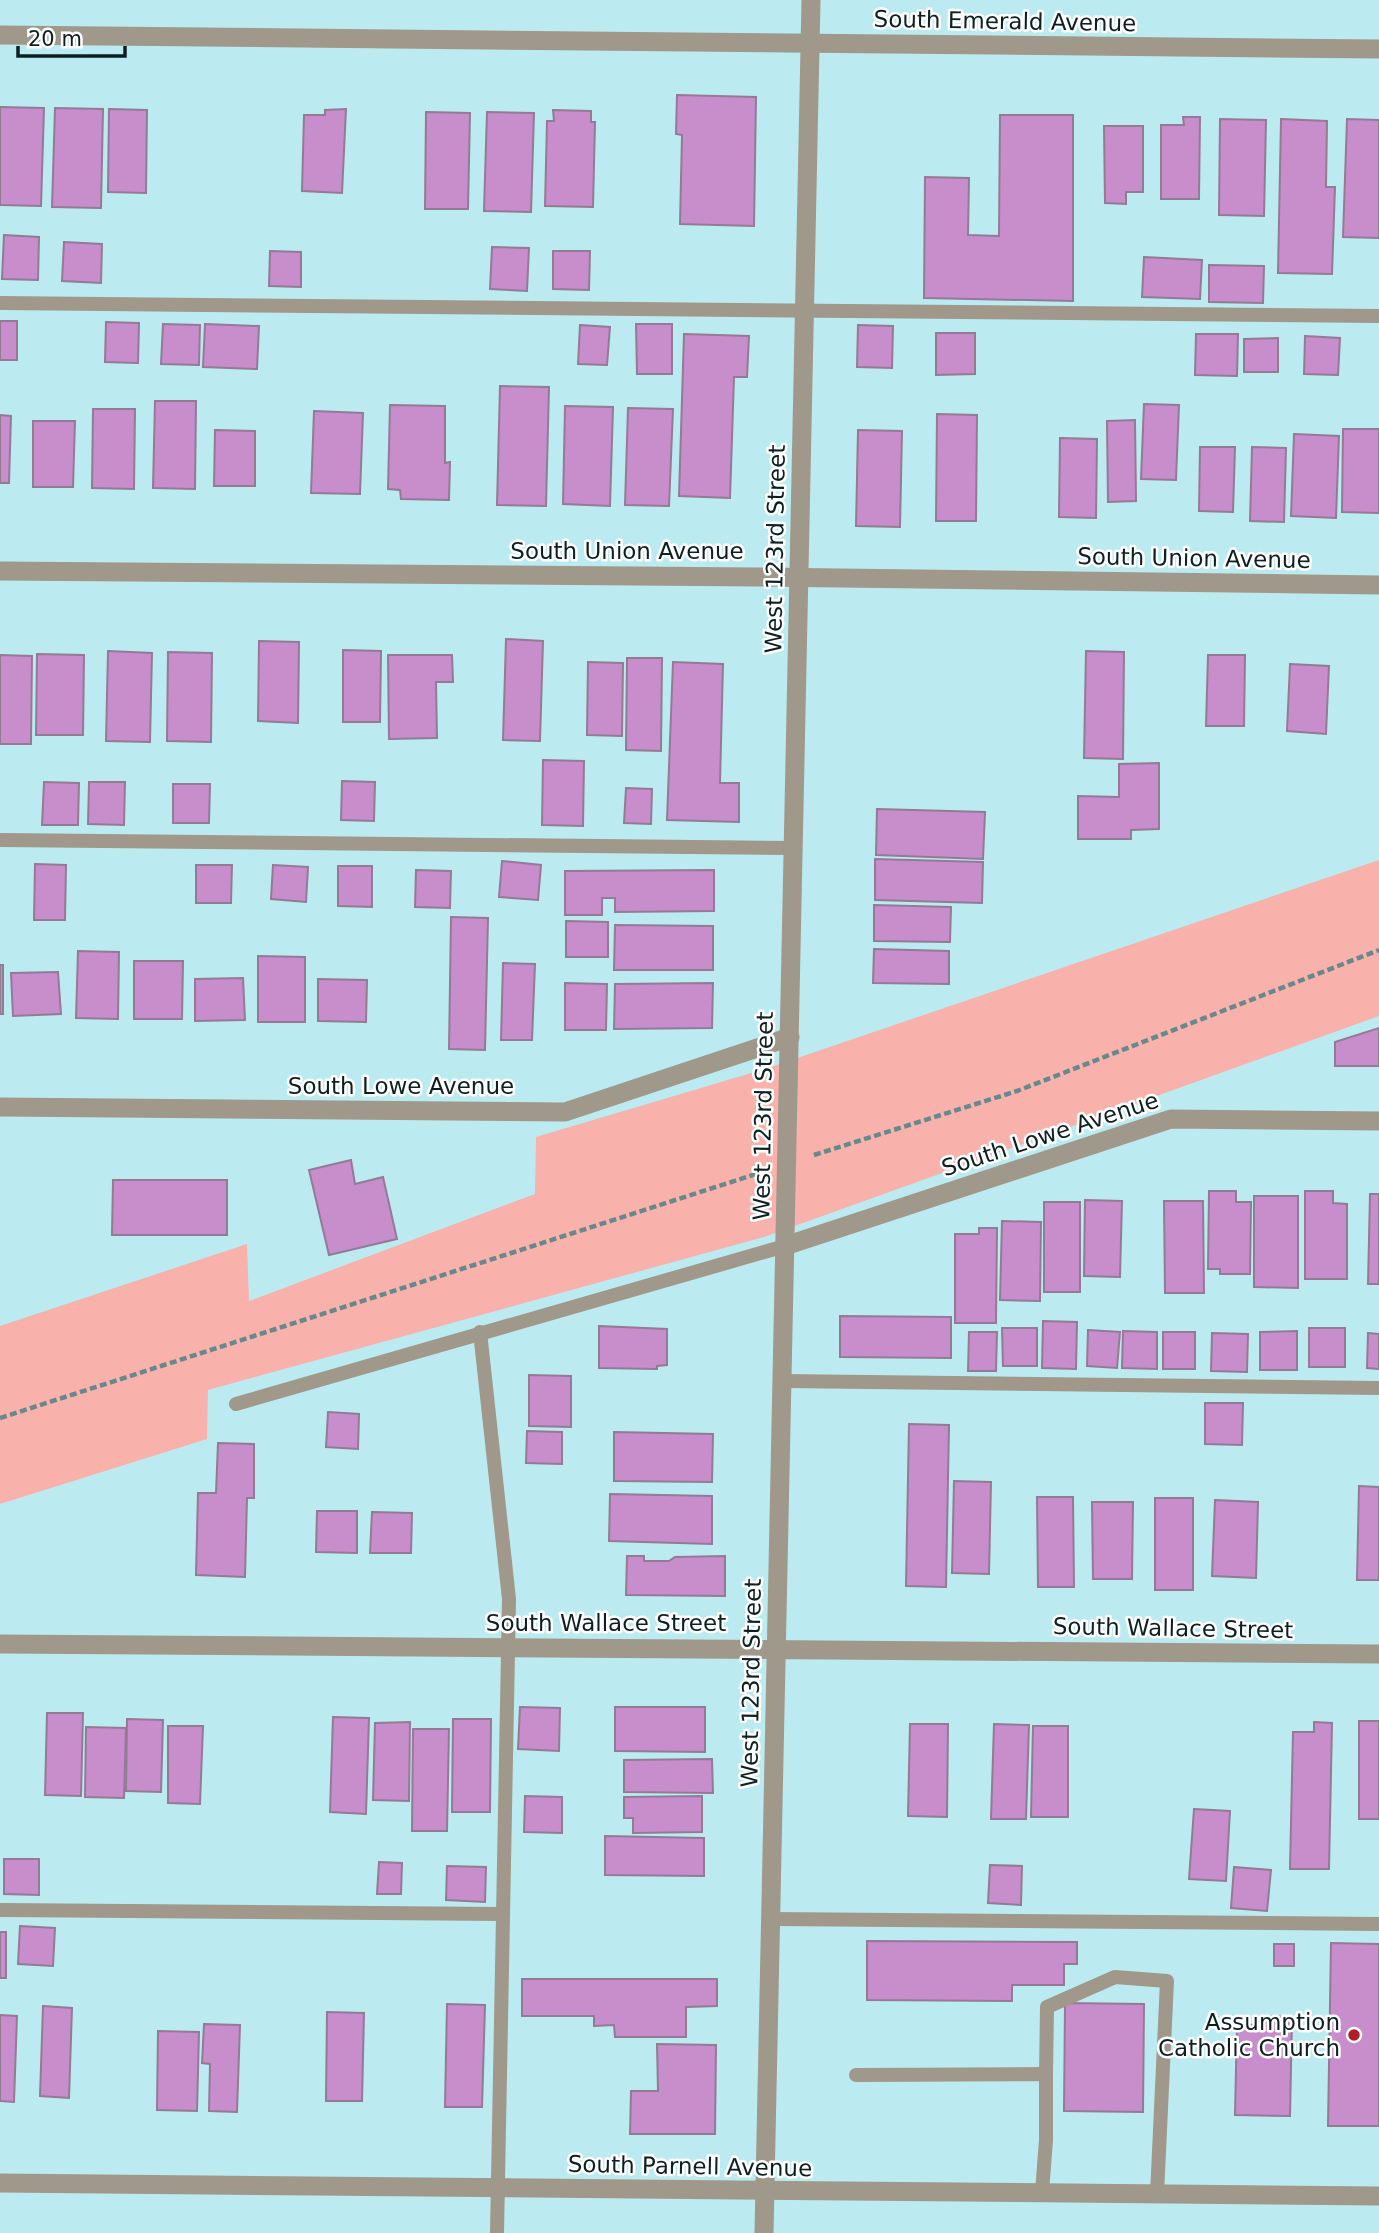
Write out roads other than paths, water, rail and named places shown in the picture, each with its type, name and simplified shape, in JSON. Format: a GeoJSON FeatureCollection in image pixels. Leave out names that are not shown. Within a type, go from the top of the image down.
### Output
{"type":"FeatureCollection","features":[{"type":"Feature","properties":{"kind":"street","name":"West 123rd Street"},"geometry":{"type":"LineString","coordinates":[[764,2233],[811,0]]}},
{"type":"Feature","properties":{"kind":"street","name":"South Emerald Avenue"},"geometry":{"type":"LineString","coordinates":[[0,35],[1379,49]]}},
{"type":"Feature","properties":{"kind":"street","name":"South Union Avenue"},"geometry":{"type":"LineString","coordinates":[[0,571],[1379,585]]}},
{"type":"Feature","properties":{"kind":"street","name":"South Lowe Avenue"},"geometry":{"type":"LineString","coordinates":[[0,1107],[565,1111],[790,1037]]}},
{"type":"Feature","properties":{"kind":"street","name":"South Lowe Avenue"},"geometry":{"type":"LineString","coordinates":[[785,1246],[1171,1119],[1379,1121]]}},
{"type":"Feature","properties":{"kind":"street","name":"South Wallace Street"},"geometry":{"type":"LineString","coordinates":[[0,1644],[1379,1654]]}},
{"type":"Feature","properties":{"kind":"street","name":"South Parnell Avenue"},"geometry":{"type":"LineString","coordinates":[[0,2183],[1379,2196]]}},
{"type":"Feature","properties":{"kind":"lane"},"geometry":{"type":"LineString","coordinates":[[0,303],[1379,316]]}},
{"type":"Feature","properties":{"kind":"lane"},"geometry":{"type":"LineString","coordinates":[[0,839],[793,848]]}},
{"type":"Feature","properties":{"kind":"lane"},"geometry":{"type":"LineString","coordinates":[[236,1404],[785,1246]]}},
{"type":"Feature","properties":{"kind":"lane"},"geometry":{"type":"LineString","coordinates":[[480,1332],[509,1599],[497,2233]]}},
{"type":"Feature","properties":{"kind":"lane"},"geometry":{"type":"LineString","coordinates":[[782,1381],[1379,1388]]}},
{"type":"Feature","properties":{"kind":"lane"},"geometry":{"type":"LineString","coordinates":[[0,1910],[502,1914]]}},
{"type":"Feature","properties":{"kind":"lane"},"geometry":{"type":"LineString","coordinates":[[771,1919],[1379,1924]]}},
{"type":"Feature","properties":{"kind":"lane"},"geometry":{"type":"LineString","coordinates":[[1042,2192],[1046,2140],[1047,2007],[1115,1977],[1167,1981],[1157,2194]]}},
{"type":"Feature","properties":{"kind":"lane"},"geometry":{"type":"LineString","coordinates":[[856,2074],[1046,2074]]}},
{"type":"Feature","properties":{"kind":"place","name":"Assumption Catholic Church"},"geometry":{"type":"Point","coordinates":[1354,2035]}}]}
